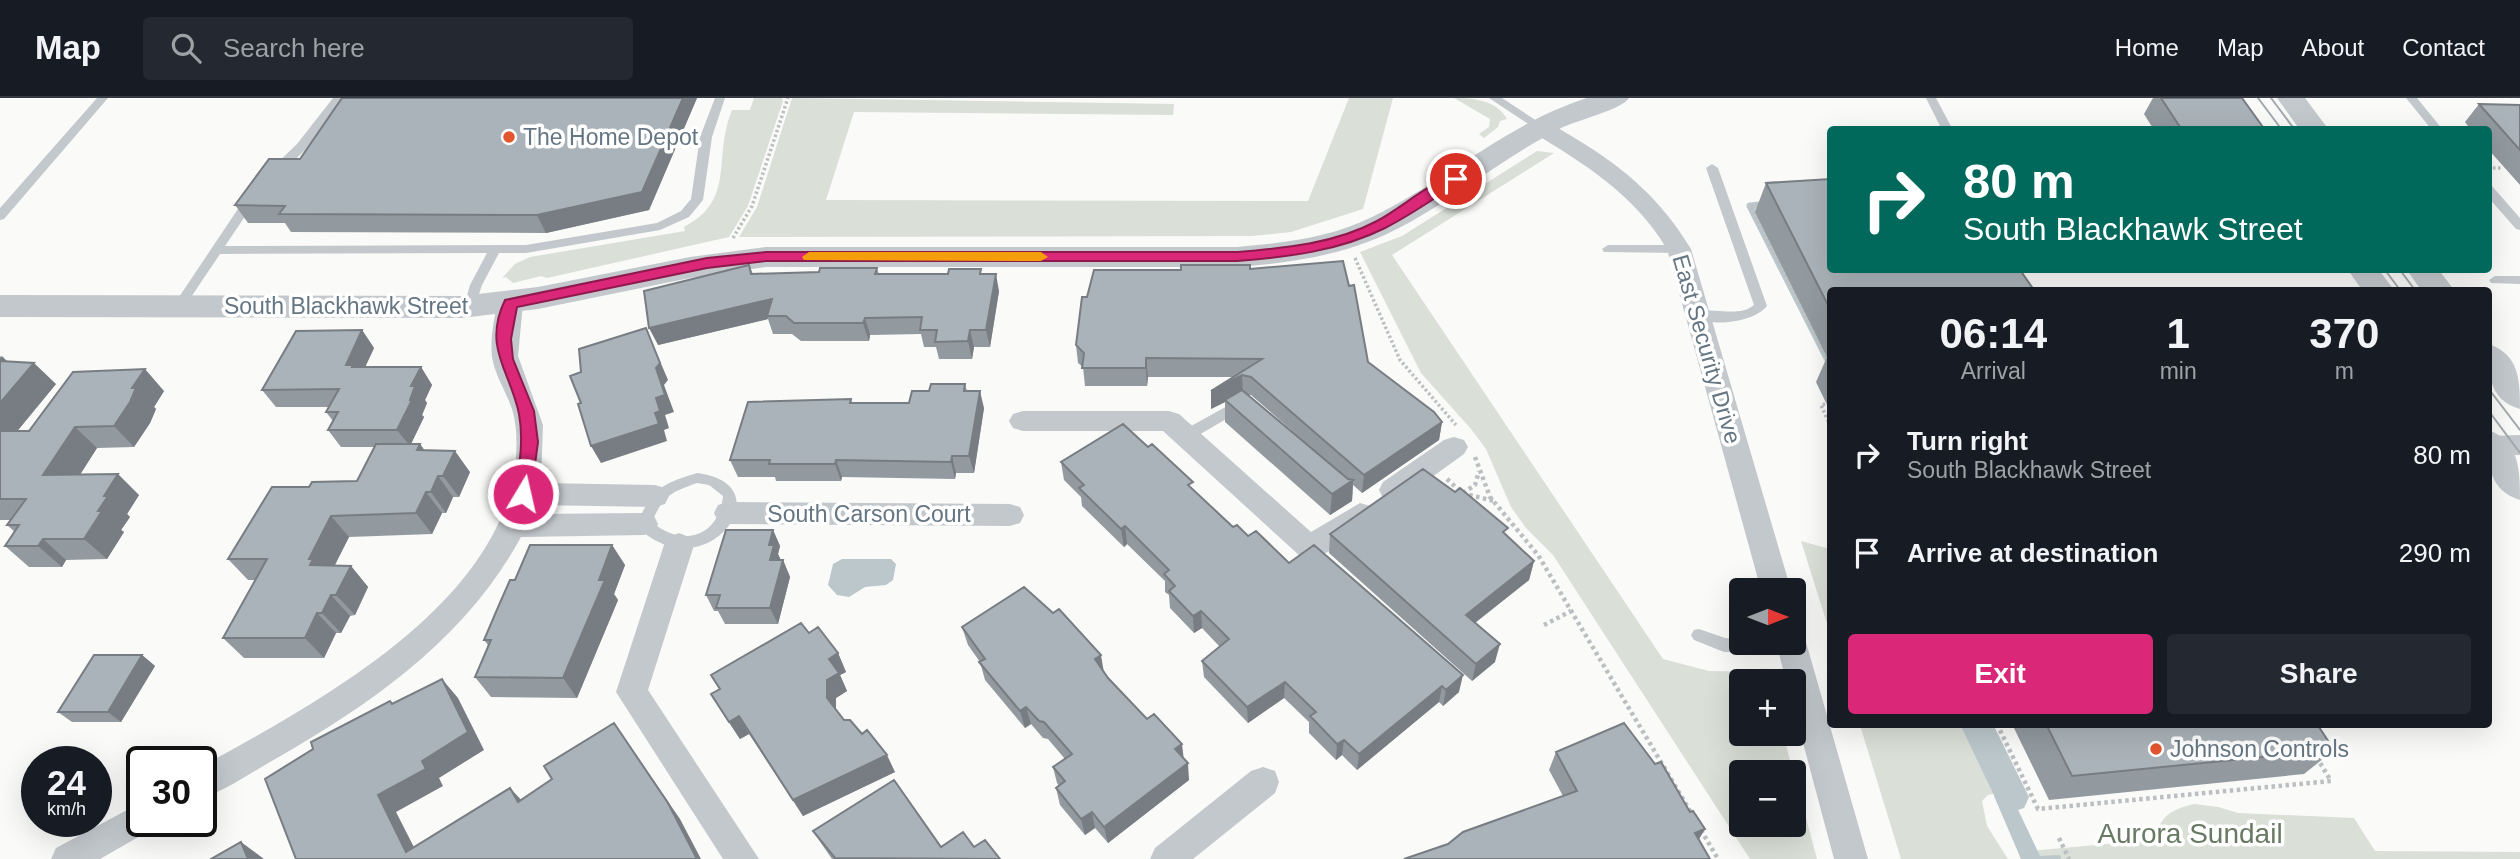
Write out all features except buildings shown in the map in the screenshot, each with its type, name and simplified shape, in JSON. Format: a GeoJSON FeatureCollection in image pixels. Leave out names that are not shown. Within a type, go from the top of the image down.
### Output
{"type":"FeatureCollection","features":[{"type":"Feature","properties":{"kind":"street","name":"South Blackhawk Street"},"geometry":{"type":"LineString","coordinates":[[0,306],[470,306],[510,304],[707,263],[766,257],[1237,257],[1295,252],[1347,238],[1393,219],[1540,127],[1585,106],[1615,98]]}},
{"type":"Feature","properties":{"kind":"street"},"geometry":{"type":"LineString","coordinates":[[2291,98],[2312,126]]}},
{"type":"Feature","properties":{"kind":"street","name":"East Security Drive"},"geometry":{"type":"LineString","coordinates":[[1540,127],[1595,160],[1639,194],[1659,215],[1679,249],[1700,315],[1773,578]]}},
{"type":"Feature","properties":{"kind":"street"},"geometry":{"type":"LineString","coordinates":[[2424,273],[2436,287]]}},
{"type":"Feature","properties":{"kind":"street"},"geometry":{"type":"LineString","coordinates":[[217,775],[329,712],[380,678],[449,616],[482,577],[515,526],[531,442],[526,411],[505,359],[504,339],[510,304]]}},
{"type":"Feature","properties":{"kind":"street"},"geometry":{"type":"LineString","coordinates":[[2492,361],[2520,397]]}},
{"type":"Feature","properties":{"kind":"street"},"geometry":{"type":"LineString","coordinates":[[1023,421],[1169,421],[1315,553],[1461,441]]}},
{"type":"Feature","properties":{"kind":"street"},"geometry":{"type":"LineString","coordinates":[[2497,445],[2520,486]]}},
{"type":"Feature","properties":{"kind":"street"},"geometry":{"type":"LineString","coordinates":[[523,494],[655,496]]}},
{"type":"Feature","properties":{"kind":"street","name":"South Carson Court"},"geometry":{"type":"LineString","coordinates":[[728,513],[1010,515]]}},
{"type":"Feature","properties":{"kind":"street"},"geometry":{"type":"LineString","coordinates":[[515,526],[644,524]]}},
{"type":"Feature","properties":{"kind":"street"},"geometry":{"type":"LineString","coordinates":[[679,545],[632,692],[742,859]]}},
{"type":"Feature","properties":{"kind":"street"},"geometry":{"type":"LineString","coordinates":[[1794,655],[1851,859]]}},
{"type":"Feature","properties":{"kind":"street"},"geometry":{"type":"LineString","coordinates":[[1167,859],[1262,782]]}},
{"type":"Feature","properties":{"kind":"street"},"geometry":{"type":"LineString","coordinates":[[68,859],[126,826]]}},
{"type":"Feature","properties":{"kind":"lane"},"geometry":{"type":"LineString","coordinates":[[0,216],[103,98]]}},
{"type":"Feature","properties":{"kind":"lane"},"geometry":{"type":"LineString","coordinates":[[179,306],[261,186],[302,147],[339,98]]}},
{"type":"Feature","properties":{"kind":"lane"},"geometry":{"type":"LineString","coordinates":[[215,250],[495,250],[550,247],[642,230],[674,221],[685,214],[697,200],[701,190],[706,137],[720,98]]}},
{"type":"Feature","properties":{"kind":"lane"},"geometry":{"type":"LineString","coordinates":[[1494,98],[1540,127]]}},
{"type":"Feature","properties":{"kind":"lane"},"geometry":{"type":"LineString","coordinates":[[1931,98],[1946,126]]}},
{"type":"Feature","properties":{"kind":"lane"},"geometry":{"type":"LineString","coordinates":[[2411,98],[2435,126]]}},
{"type":"Feature","properties":{"kind":"lane"},"geometry":{"type":"LineString","coordinates":[[1700,315],[1745,316],[1755,314],[1761,306],[1712,168]]}},
{"type":"Feature","properties":{"kind":"lane"},"geometry":{"type":"LineString","coordinates":[[2492,194],[2520,226]]}},
{"type":"Feature","properties":{"kind":"lane"},"geometry":{"type":"LineString","coordinates":[[1608,249],[1679,249]]}},
{"type":"Feature","properties":{"kind":"lane"},"geometry":{"type":"LineString","coordinates":[[470,306],[476,285],[495,250]]}},
{"type":"Feature","properties":{"kind":"lane"},"geometry":{"type":"LineString","coordinates":[[2495,280],[2520,280]]}},
{"type":"Feature","properties":{"kind":"lane"},"geometry":{"type":"LineString","coordinates":[[1187,435],[1244,401],[1254,410]]}},
{"type":"Feature","properties":{"kind":"lane"},"geometry":{"type":"LineString","coordinates":[[697,478],[713,480],[730,494],[728,513],[718,531],[701,541],[679,545],[654,536],[644,524],[655,496],[674,485],[697,478]]}},
{"type":"Feature","properties":{"kind":"lane"},"geometry":{"type":"LineString","coordinates":[[1699,635],[1729,645]]}},
{"type":"Feature","properties":{"kind":"path"},"geometry":{"type":"LineString","coordinates":[[726,242],[738,232],[752,206],[788,98]]}},
{"type":"Feature","properties":{"kind":"path"},"geometry":{"type":"LineString","coordinates":[[2492,168],[2501,168]]}},
{"type":"Feature","properties":{"kind":"path"},"geometry":{"type":"LineString","coordinates":[[1777,204],[1750,206],[1827,358]]}},
{"type":"Feature","properties":{"kind":"path"},"geometry":{"type":"LineString","coordinates":[[1353,252],[1400,360],[1461,441],[1494,502],[1538,555],[1718,859]]}},
{"type":"Feature","properties":{"kind":"path"},"geometry":{"type":"LineString","coordinates":[[1827,404],[1821,405],[1827,418]]}},
{"type":"Feature","properties":{"kind":"path"},"geometry":{"type":"LineString","coordinates":[[1431,463],[1462,493],[1494,502]]}},
{"type":"Feature","properties":{"kind":"path"},"geometry":{"type":"LineString","coordinates":[[1462,493],[1475,485],[1479,470]]}},
{"type":"Feature","properties":{"kind":"path"},"geometry":{"type":"LineString","coordinates":[[1544,625],[1571,611]]}},
{"type":"Feature","properties":{"kind":"path"},"geometry":{"type":"LineString","coordinates":[[1999,728],[2038,808],[2332,780],[2310,747]]}},
{"type":"Feature","properties":{"kind":"path"},"geometry":{"type":"LineString","coordinates":[[2059,838],[2069,859]]}},
{"type":"Feature","properties":{"kind":"green space"},"geometry":{"type":"Polygon","coordinates":[[[754,98],[782,98],[783,101],[748,206],[729,237],[547,278],[541,276],[513,283],[506,277],[502,278],[515,264],[530,257],[685,231],[684,227],[711,204],[717,190],[726,128],[732,110],[750,110],[754,98]]]}},
{"type":"Feature","properties":{"kind":"green space"},"geometry":{"type":"Polygon","coordinates":[[[792,98],[1174,104],[1173,115],[854,112],[826,200],[1308,201],[1349,98],[1393,98],[1363,209],[1291,232],[1252,236],[739,237],[757,207],[792,98]]]}},
{"type":"Feature","properties":{"kind":"green space"},"geometry":{"type":"Polygon","coordinates":[[[1454,98],[1491,104],[1507,119],[1500,121],[1498,127],[1484,138],[1479,134],[1489,127],[1490,119],[1454,98]]]}},
{"type":"Feature","properties":{"kind":"green space"},"geometry":{"type":"Polygon","coordinates":[[[1537,151],[1554,153],[1392,255],[1663,659],[1709,671],[1729,671],[1729,746],[1786,746],[1790,760],[1729,760],[1729,827],[1553,555],[1526,528],[1511,507],[1486,449],[1421,373],[1360,252],[1402,236],[1537,151]]]}},
{"type":"Feature","properties":{"kind":"green space"},"geometry":{"type":"Polygon","coordinates":[[[1801,541],[1827,548],[1827,623],[1801,541]]]}},
{"type":"Feature","properties":{"kind":"green space"},"geometry":{"type":"Polygon","coordinates":[[[1861,728],[1971,728],[2002,792],[1988,795],[1982,801],[1987,826],[2008,859],[1901,859],[1861,728]]]}},
{"type":"Feature","properties":{"kind":"green space","name":"Aurora Sundail"},"geometry":{"type":"Polygon","coordinates":[[[2194,804],[2238,813],[2354,818],[2375,851],[2520,852],[2520,859],[2021,859],[2018,852],[2152,840],[2167,815],[2194,804]]]}},
{"type":"Feature","properties":{"kind":"green space"},"geometry":{"type":"Polygon","coordinates":[[[1806,818],[1817,859],[1750,859],[1736,837],[1806,837],[1806,818]]]}},
{"type":"Feature","properties":{"kind":"shaded area"},"geometry":{"type":"Polygon","coordinates":[[[842,559],[891,559],[896,564],[893,580],[886,585],[865,587],[849,597],[837,595],[828,585],[833,564],[842,559]]]}},
{"type":"Feature","properties":{"kind":"shaded area"},"geometry":{"type":"Polygon","coordinates":[[[1994,796],[2012,797],[2040,856],[2060,855],[2061,859],[2021,859],[1994,796]]]}},
{"type":"Feature","properties":{"kind":"waterway"},"geometry":{"type":"LineString","coordinates":[[1768,204],[1750,206],[1827,358]]}},
{"type":"Feature","properties":{"kind":"waterway"},"geometry":{"type":"LineString","coordinates":[[1978,728],[2012,797]]}},
{"type":"Feature","properties":{"kind":"tram line"},"geometry":{"type":"LineString","coordinates":[[2258,98],[2279,126]]}},
{"type":"Feature","properties":{"kind":"tram line"},"geometry":{"type":"LineString","coordinates":[[2271,98],[2292,126]]}},
{"type":"Feature","properties":{"kind":"tram line"},"geometry":{"type":"LineString","coordinates":[[2387,273],[2398,287]]}},
{"type":"Feature","properties":{"kind":"tram line"},"geometry":{"type":"LineString","coordinates":[[2402,273],[2413,287]]}},
{"type":"Feature","properties":{"kind":"tram line"},"geometry":{"type":"LineString","coordinates":[[2492,393],[2520,430]]}},
{"type":"Feature","properties":{"kind":"tram line"},"geometry":{"type":"LineString","coordinates":[[2492,415],[2520,453]]}},
{"type":"Feature","properties":{"kind":"slow traffic"},"geometry":{"type":"LineString","coordinates":[[809,257],[1041,257]]}},
{"type":"Feature","properties":{"kind":"place","name":"The Home Depot"},"geometry":{"type":"Point","coordinates":[509,137]}},
{"type":"Feature","properties":{"kind":"place","name":"Johnson Controls"},"geometry":{"type":"Point","coordinates":[2156,749]}},
{"type":"Feature","properties":{"kind":"route"},"geometry":{"type":"LineString","coordinates":[[523,494],[528,476],[531,442],[526,411],[505,359],[504,339],[510,304],[707,263],[766,257],[1237,257],[1295,252],[1362,233],[1380,225],[1456,179]]}}]}
